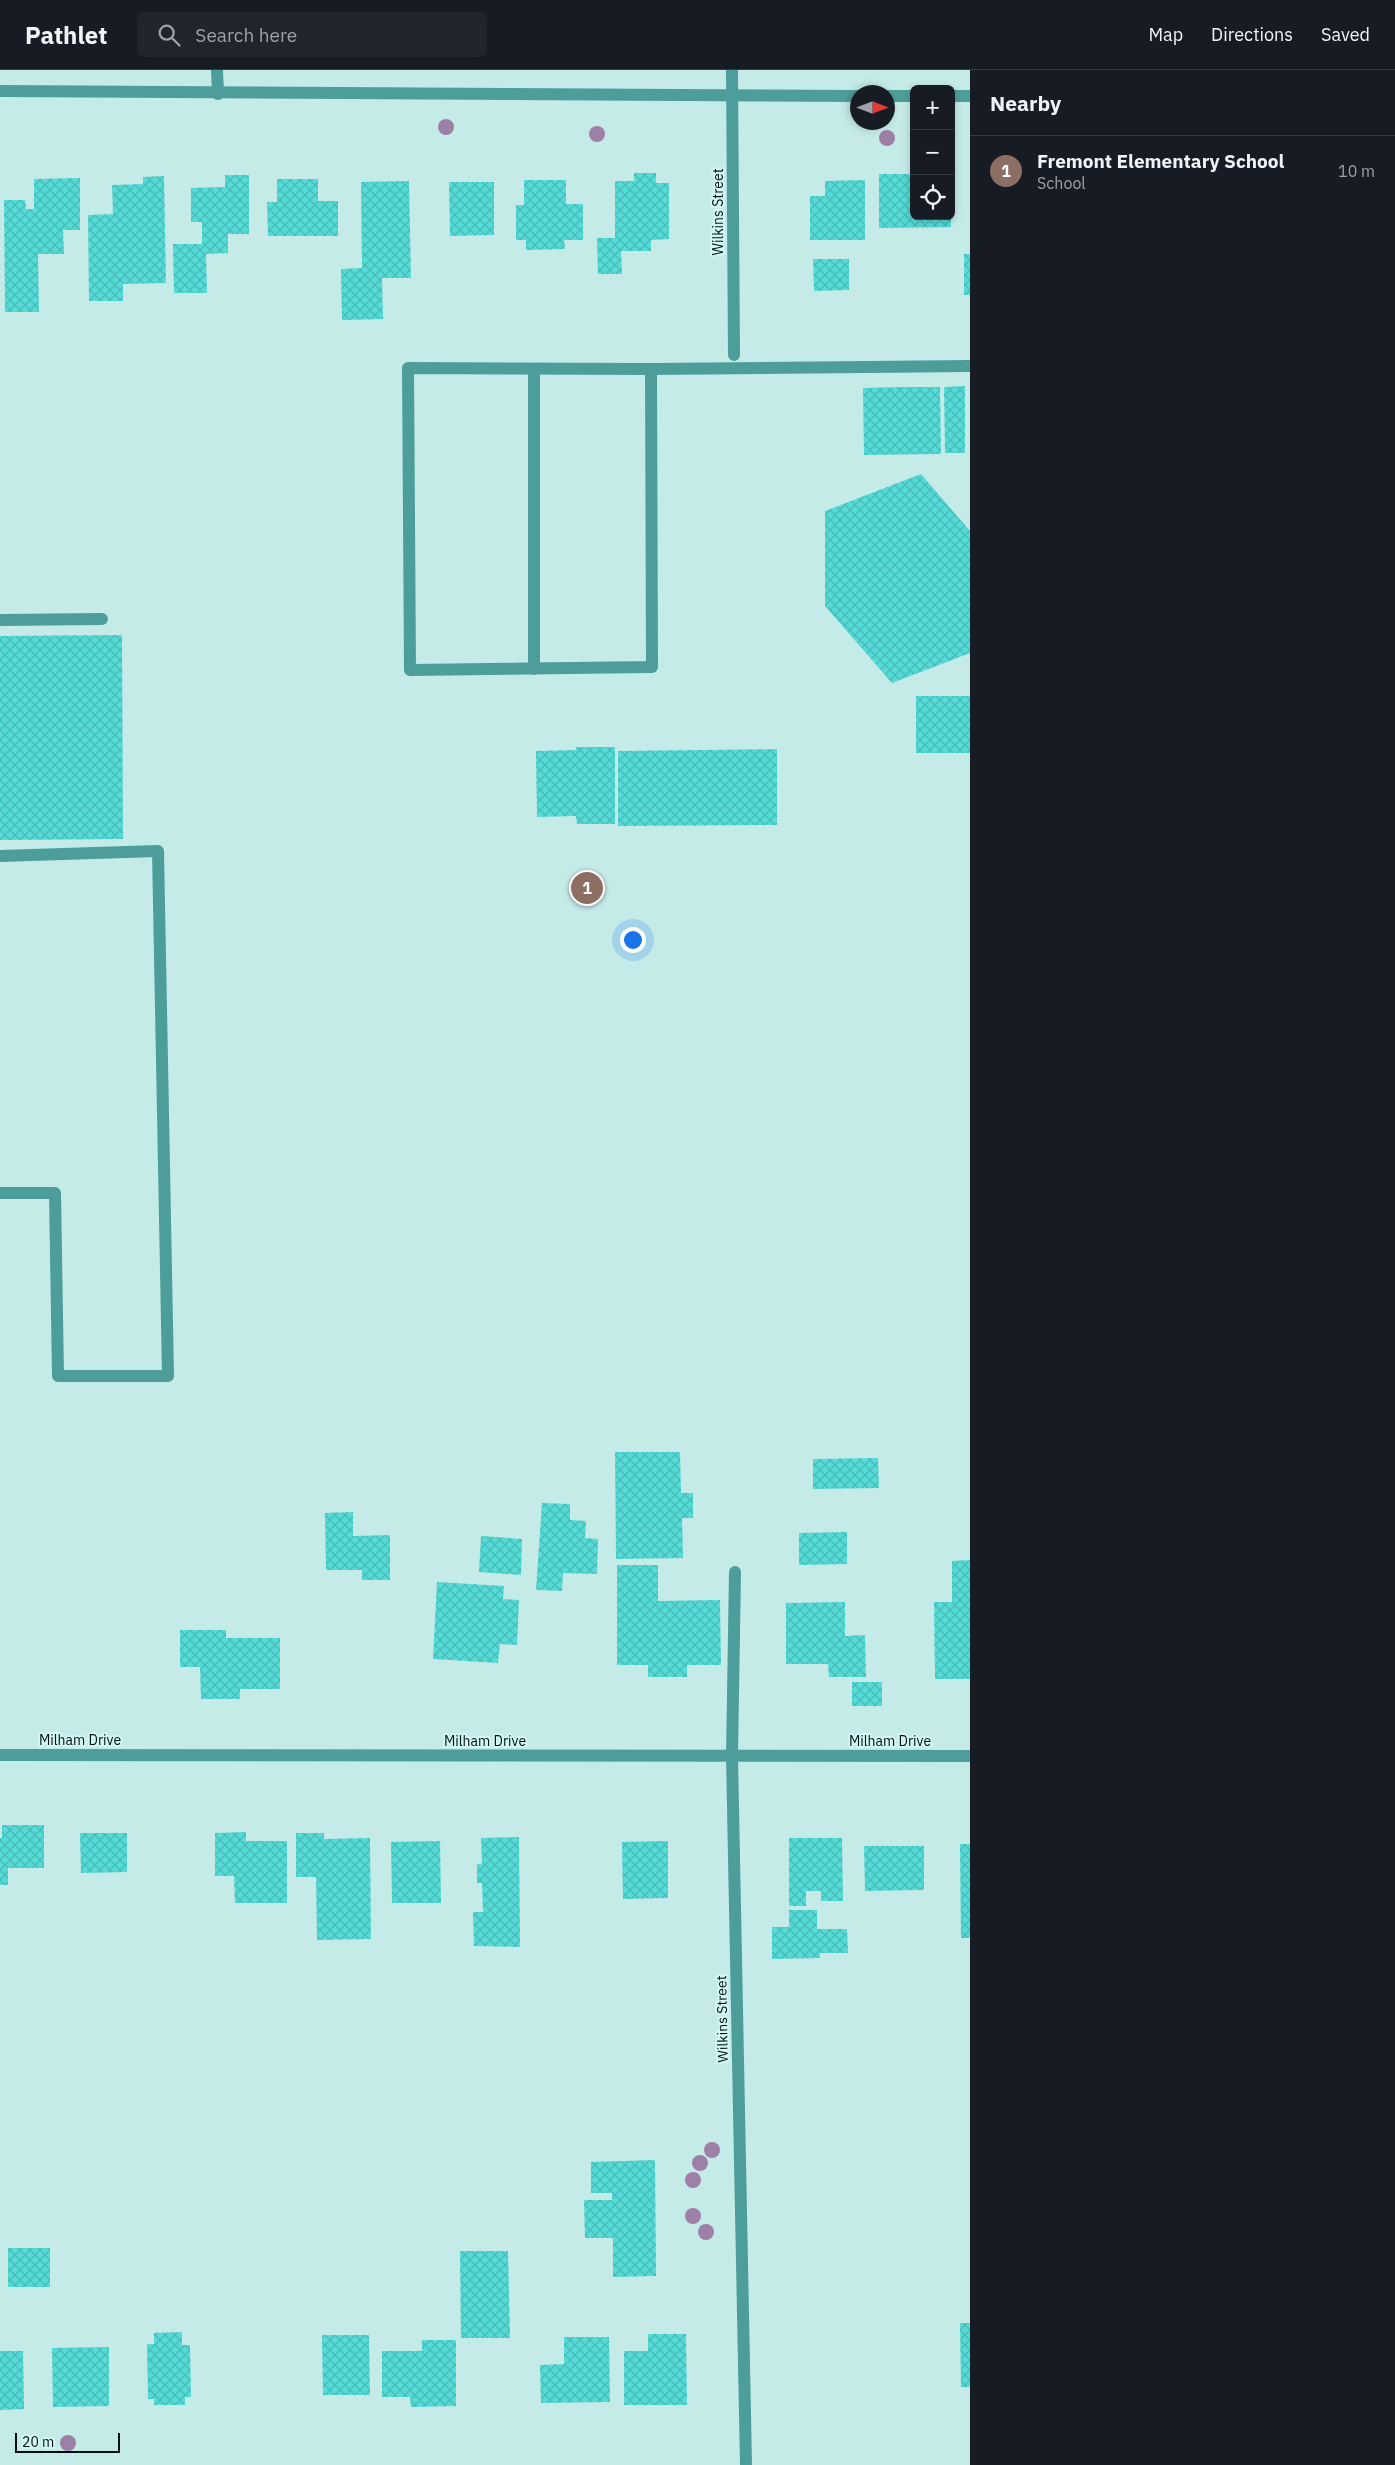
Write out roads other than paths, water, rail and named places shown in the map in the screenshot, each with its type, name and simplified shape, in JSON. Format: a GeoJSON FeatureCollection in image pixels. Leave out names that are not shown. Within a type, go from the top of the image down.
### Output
{"type":"FeatureCollection","features":[{"type":"Feature","properties":{"kind":"street"},"geometry":{"type":"LineString","coordinates":[[217,70],[218,94]]}},
{"type":"Feature","properties":{"kind":"street","name":"Wilkins Street"},"geometry":{"type":"LineString","coordinates":[[732,70],[734,355]]}},
{"type":"Feature","properties":{"kind":"street"},"geometry":{"type":"LineString","coordinates":[[0,91],[218,94],[850,96]]}},
{"type":"Feature","properties":{"kind":"street"},"geometry":{"type":"LineString","coordinates":[[895,96],[910,96]]}},
{"type":"Feature","properties":{"kind":"street"},"geometry":{"type":"LineString","coordinates":[[955,96],[970,96]]}},
{"type":"Feature","properties":{"kind":"street"},"geometry":{"type":"LineString","coordinates":[[650,369],[652,667],[410,670],[408,368],[650,369],[970,366]]}},
{"type":"Feature","properties":{"kind":"street"},"geometry":{"type":"LineString","coordinates":[[534,369],[534,669]]}},
{"type":"Feature","properties":{"kind":"street"},"geometry":{"type":"LineString","coordinates":[[0,620],[102,619]]}},
{"type":"Feature","properties":{"kind":"street"},"geometry":{"type":"LineString","coordinates":[[0,856],[158,851],[168,1376],[58,1376],[55,1193],[0,1193]]}},
{"type":"Feature","properties":{"kind":"street","name":"Wilkins Street"},"geometry":{"type":"LineString","coordinates":[[735,1572],[732,1756],[746,2465]]}},
{"type":"Feature","properties":{"kind":"street","name":"Milham Drive"},"geometry":{"type":"LineString","coordinates":[[0,1755],[970,1756]]}},
{"type":"Feature","properties":{"kind":"place","name":"Fremont Elementary School"},"geometry":{"type":"Point","coordinates":[587,888]}}]}
